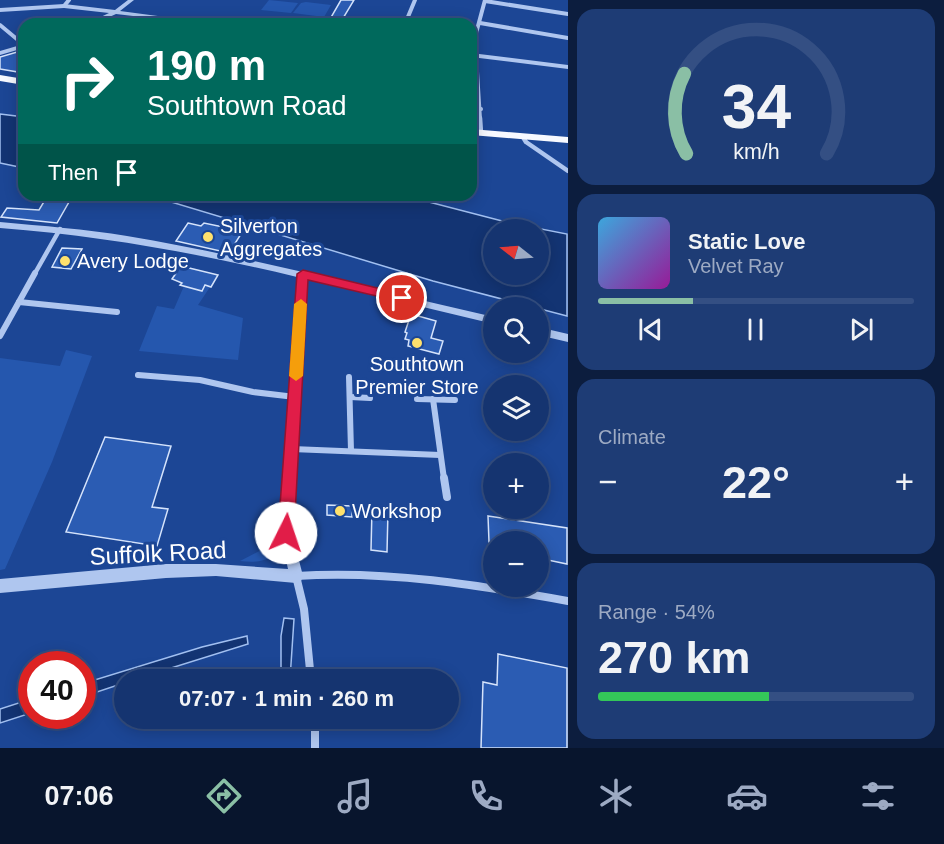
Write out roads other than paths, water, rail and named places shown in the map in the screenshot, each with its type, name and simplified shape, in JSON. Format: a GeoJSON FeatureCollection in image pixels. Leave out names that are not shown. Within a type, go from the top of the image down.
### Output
{"type":"FeatureCollection","features":[{"type":"Feature","properties":{"kind":"main road"},"geometry":{"type":"LineString","coordinates":[[0,78],[18,81]]}},
{"type":"Feature","properties":{"kind":"main road"},"geometry":{"type":"LineString","coordinates":[[477,133],[567,140]]}},
{"type":"Feature","properties":{"kind":"street"},"geometry":{"type":"LineString","coordinates":[[64,6],[69,0]]}},
{"type":"Feature","properties":{"kind":"street"},"geometry":{"type":"LineString","coordinates":[[102,18],[116,12],[131,0]]}},
{"type":"Feature","properties":{"kind":"street"},"geometry":{"type":"LineString","coordinates":[[408,18],[415,0]]}},
{"type":"Feature","properties":{"kind":"street"},"geometry":{"type":"LineString","coordinates":[[477,36],[485,0],[567,14]]}},
{"type":"Feature","properties":{"kind":"street"},"geometry":{"type":"LineString","coordinates":[[0,10],[64,6],[166,18]]}},
{"type":"Feature","properties":{"kind":"street"},"geometry":{"type":"LineString","coordinates":[[480,23],[567,38]]}},
{"type":"Feature","properties":{"kind":"street"},"geometry":{"type":"LineString","coordinates":[[0,25],[18,41]]}},
{"type":"Feature","properties":{"kind":"street"},"geometry":{"type":"LineString","coordinates":[[0,53],[18,48]]}},
{"type":"Feature","properties":{"kind":"street"},"geometry":{"type":"LineString","coordinates":[[477,55],[567,68]]}},
{"type":"Feature","properties":{"kind":"street"},"geometry":{"type":"LineString","coordinates":[[477,86],[481,109],[477,128]]}},
{"type":"Feature","properties":{"kind":"street"},"geometry":{"type":"LineString","coordinates":[[477,108],[481,109]]}},
{"type":"Feature","properties":{"kind":"street"},"geometry":{"type":"LineString","coordinates":[[528,137],[526,142],[567,171]]}},
{"type":"Feature","properties":{"kind":"street"},"geometry":{"type":"LineString","coordinates":[[0,225],[60,229],[165,244],[303,274],[483,318]]}},
{"type":"Feature","properties":{"kind":"street"},"geometry":{"type":"LineString","coordinates":[[0,336],[60,229]]}},
{"type":"Feature","properties":{"kind":"street"},"geometry":{"type":"LineString","coordinates":[[303,274],[286,533],[304,609],[310,669]]}},
{"type":"Feature","properties":{"kind":"street"},"geometry":{"type":"LineString","coordinates":[[19,303],[117,312]]}},
{"type":"Feature","properties":{"kind":"street"},"geometry":{"type":"LineString","coordinates":[[549,334],[567,338]]}},
{"type":"Feature","properties":{"kind":"street"},"geometry":{"type":"LineString","coordinates":[[138,375],[200,380],[253,392],[295,397]]}},
{"type":"Feature","properties":{"kind":"street"},"geometry":{"type":"LineString","coordinates":[[349,378],[351,451]]}},
{"type":"Feature","properties":{"kind":"street"},"geometry":{"type":"LineString","coordinates":[[350,397],[370,398]]}},
{"type":"Feature","properties":{"kind":"street"},"geometry":{"type":"LineString","coordinates":[[417,399],[455,400]]}},
{"type":"Feature","properties":{"kind":"street"},"geometry":{"type":"LineString","coordinates":[[434,399],[447,497]]}},
{"type":"Feature","properties":{"kind":"street"},"geometry":{"type":"LineString","coordinates":[[292,449],[440,454]]}},
{"type":"Feature","properties":{"kind":"street","name":"Suffolk Road"},"geometry":{"type":"LineString","coordinates":[[0,586],[166,571],[216,570],[296,576],[342,573],[471,584],[567,601]]}},
{"type":"Feature","properties":{"kind":"street"},"geometry":{"type":"LineString","coordinates":[[315,729],[315,748]]}},
{"type":"Feature","properties":{"kind":"place","name":"Silverton Aggregates"},"geometry":{"type":"Point","coordinates":[208,237]}},
{"type":"Feature","properties":{"kind":"place","name":"Avery Lodge"},"geometry":{"type":"Point","coordinates":[65,261]}},
{"type":"Feature","properties":{"kind":"place","name":"Southtown Premier Store"},"geometry":{"type":"Point","coordinates":[417,343]}},
{"type":"Feature","properties":{"kind":"place","name":"Workshop"},"geometry":{"type":"Point","coordinates":[340,511]}}]}
